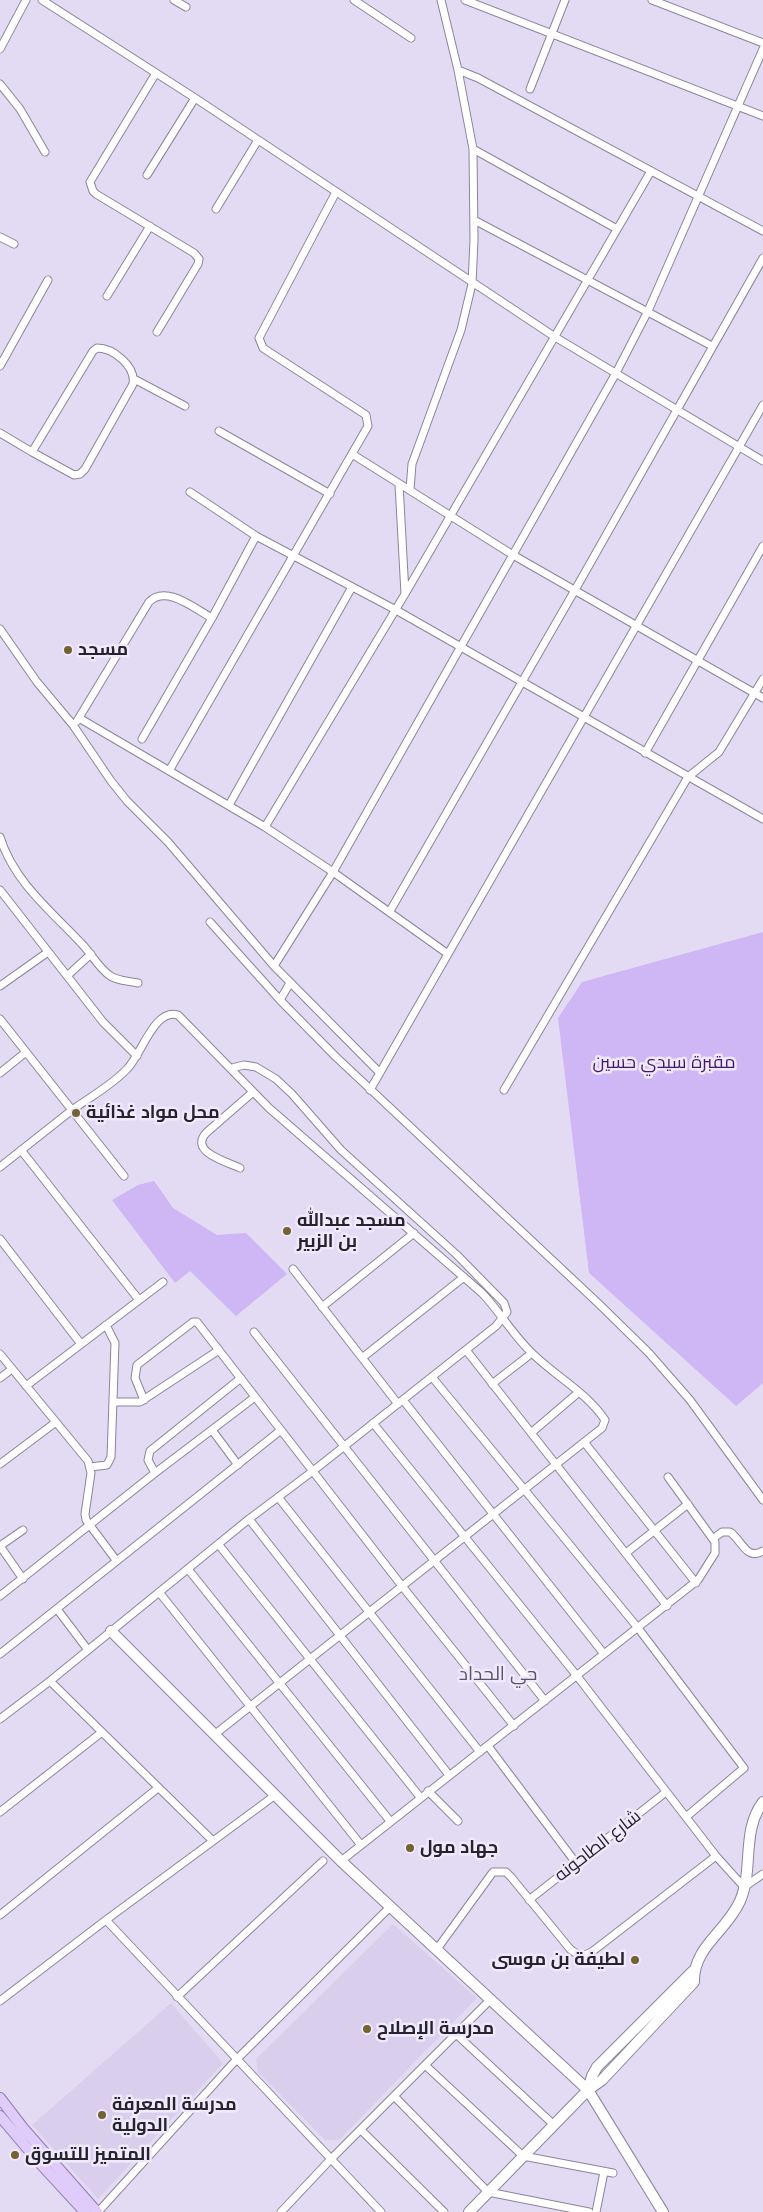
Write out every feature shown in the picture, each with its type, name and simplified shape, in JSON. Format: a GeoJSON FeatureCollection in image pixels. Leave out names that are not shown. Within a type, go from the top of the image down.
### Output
{"type":"FeatureCollection","features":[{"type":"Feature","properties":{"kind":"main road"},"geometry":{"type":"LineString","coordinates":[[0,2098],[28,2134],[97,2212]]}},
{"type":"Feature","properties":{"kind":"main road"},"geometry":{"type":"LineString","coordinates":[[0,2116],[38,2162],[85,2212]]}},
{"type":"Feature","properties":{"kind":"street"},"geometry":{"type":"LineString","coordinates":[[0,50],[26,0]]}},
{"type":"Feature","properties":{"kind":"street"},"geometry":{"type":"LineString","coordinates":[[42,0],[195,98],[472,284],[555,337],[763,461]]}},
{"type":"Feature","properties":{"kind":"street"},"geometry":{"type":"LineString","coordinates":[[174,0],[186,7]]}},
{"type":"Feature","properties":{"kind":"street"},"geometry":{"type":"LineString","coordinates":[[354,0],[411,38]]}},
{"type":"Feature","properties":{"kind":"street"},"geometry":{"type":"LineString","coordinates":[[410,490],[412,464],[461,330],[472,284],[474,220],[473,149],[458,70],[441,0]]}},
{"type":"Feature","properties":{"kind":"street"},"geometry":{"type":"LineString","coordinates":[[465,0],[763,116]]}},
{"type":"Feature","properties":{"kind":"street"},"geometry":{"type":"LineString","coordinates":[[530,89],[565,0]]}},
{"type":"Feature","properties":{"kind":"street"},"geometry":{"type":"LineString","coordinates":[[652,0],[763,43]]}},
{"type":"Feature","properties":{"kind":"street"},"geometry":{"type":"LineString","coordinates":[[274,966],[333,872],[616,373],[648,311],[763,49]]}},
{"type":"Feature","properties":{"kind":"street"},"geometry":{"type":"LineString","coordinates":[[458,70],[478,78],[763,231]]}},
{"type":"Feature","properties":{"kind":"street"},"geometry":{"type":"LineString","coordinates":[[156,73],[90,182],[92,191],[96,194],[194,253],[199,261],[157,332]]}},
{"type":"Feature","properties":{"kind":"street"},"geometry":{"type":"LineString","coordinates":[[0,84],[20,109],[45,152]]}},
{"type":"Feature","properties":{"kind":"street"},"geometry":{"type":"LineString","coordinates":[[147,175],[195,98]]}},
{"type":"Feature","properties":{"kind":"street"},"geometry":{"type":"LineString","coordinates":[[216,209],[258,140]]}},
{"type":"Feature","properties":{"kind":"street"},"geometry":{"type":"LineString","coordinates":[[473,149],[617,229]]}},
{"type":"Feature","properties":{"kind":"street"},"geometry":{"type":"LineString","coordinates":[[265,828],[396,610],[651,171]]}},
{"type":"Feature","properties":{"kind":"street"},"geometry":{"type":"LineString","coordinates":[[170,770],[368,426],[366,415],[262,348],[259,338],[336,192]]}},
{"type":"Feature","properties":{"kind":"street"},"geometry":{"type":"LineString","coordinates":[[474,220],[589,279],[712,346]]}},
{"type":"Feature","properties":{"kind":"street"},"geometry":{"type":"LineString","coordinates":[[107,296],[150,226]]}},
{"type":"Feature","properties":{"kind":"street"},"geometry":{"type":"LineString","coordinates":[[0,236],[14,244]]}},
{"type":"Feature","properties":{"kind":"street"},"geometry":{"type":"LineString","coordinates":[[390,911],[763,258]]}},
{"type":"Feature","properties":{"kind":"street"},"geometry":{"type":"LineString","coordinates":[[0,366],[48,280]]}},
{"type":"Feature","properties":{"kind":"street"},"geometry":{"type":"LineString","coordinates":[[0,433],[32,452],[70,474],[78,475],[83,472],[131,388],[134,379],[132,371],[124,361],[102,348],[95,349],[32,452]]}},
{"type":"Feature","properties":{"kind":"street"},"geometry":{"type":"LineString","coordinates":[[134,379],[185,406]]}},
{"type":"Feature","properties":{"kind":"street"},"geometry":{"type":"LineString","coordinates":[[370,1090],[763,405]]}},
{"type":"Feature","properties":{"kind":"street"},"geometry":{"type":"LineString","coordinates":[[219,431],[330,494]]}},
{"type":"Feature","properties":{"kind":"street"},"geometry":{"type":"LineString","coordinates":[[352,454],[513,555],[699,659],[763,698]]}},
{"type":"Feature","properties":{"kind":"street"},"geometry":{"type":"LineString","coordinates":[[399,484],[405,594]]}},
{"type":"Feature","properties":{"kind":"street"},"geometry":{"type":"LineString","coordinates":[[190,492],[256,536],[396,610],[645,753],[762,817]]}},
{"type":"Feature","properties":{"kind":"street"},"geometry":{"type":"LineString","coordinates":[[142,739],[212,618],[256,536]]}},
{"type":"Feature","properties":{"kind":"street"},"geometry":{"type":"LineString","coordinates":[[645,753],[763,546]]}},
{"type":"Feature","properties":{"kind":"street"},"geometry":{"type":"LineString","coordinates":[[229,805],[352,587]]}},
{"type":"Feature","properties":{"kind":"street"},"geometry":{"type":"LineString","coordinates":[[73,725],[150,602],[155,597],[165,594],[172,596],[212,618]]}},
{"type":"Feature","properties":{"kind":"street"},"geometry":{"type":"LineString","coordinates":[[0,629],[37,682],[73,725],[118,791],[178,854],[274,966],[380,1072]]}},
{"type":"Feature","properties":{"kind":"street"},"geometry":{"type":"LineString","coordinates":[[504,1090],[688,776],[719,752],[763,679]]}},
{"type":"Feature","properties":{"kind":"street"},"geometry":{"type":"LineString","coordinates":[[79,718],[170,770],[265,828],[390,911],[448,954]]}},
{"type":"Feature","properties":{"kind":"street"},"geometry":{"type":"LineString","coordinates":[[0,838],[16,870],[33,894],[112,977],[138,983]]}},
{"type":"Feature","properties":{"kind":"street"},"geometry":{"type":"LineString","coordinates":[[0,890],[103,1022],[137,1056]]}},
{"type":"Feature","properties":{"kind":"street"},"geometry":{"type":"LineString","coordinates":[[210,922],[280,1000],[370,1090],[600,1304],[649,1353],[709,1425],[763,1500]]}},
{"type":"Feature","properties":{"kind":"street"},"geometry":{"type":"LineString","coordinates":[[0,986],[48,952]]}},
{"type":"Feature","properties":{"kind":"street"},"geometry":{"type":"LineString","coordinates":[[67,976],[91,954]]}},
{"type":"Feature","properties":{"kind":"street"},"geometry":{"type":"LineString","coordinates":[[280,1000],[290,983]]}},
{"type":"Feature","properties":{"kind":"street"},"geometry":{"type":"LineString","coordinates":[[0,1167],[72,1110],[122,1075],[137,1056],[158,1020],[165,1015],[174,1014],[182,1017],[253,1092],[282,1119],[464,1277],[504,1318],[532,1354],[579,1392],[596,1409],[605,1422],[603,1427],[214,1735]]}},
{"type":"Feature","properties":{"kind":"street"},"geometry":{"type":"LineString","coordinates":[[0,1020],[124,1176]]}},
{"type":"Feature","properties":{"kind":"street"},"geometry":{"type":"LineString","coordinates":[[0,1073],[26,1052]]}},
{"type":"Feature","properties":{"kind":"street"},"geometry":{"type":"LineString","coordinates":[[0,1719],[50,1682],[250,1519],[344,1447],[504,1318],[507,1309],[504,1303],[457,1255],[341,1150],[284,1086],[267,1072],[256,1067],[244,1065],[232,1068]]}},
{"type":"Feature","properties":{"kind":"street"},"geometry":{"type":"LineString","coordinates":[[240,1168],[206,1152],[202,1146],[202,1139],[206,1133],[253,1092]]}},
{"type":"Feature","properties":{"kind":"street"},"geometry":{"type":"LineString","coordinates":[[21,1150],[139,1300]]}},
{"type":"Feature","properties":{"kind":"street"},"geometry":{"type":"LineString","coordinates":[[322,1307],[414,1232]]}},
{"type":"Feature","properties":{"kind":"street"},"geometry":{"type":"LineString","coordinates":[[0,1240],[81,1344]]}},
{"type":"Feature","properties":{"kind":"street"},"geometry":{"type":"LineString","coordinates":[[293,1269],[362,1358],[493,1514],[604,1654]]}},
{"type":"Feature","properties":{"kind":"street"},"geometry":{"type":"LineString","coordinates":[[362,1358],[464,1277]]}},
{"type":"Feature","properties":{"kind":"street"},"geometry":{"type":"LineString","coordinates":[[26,1386],[163,1282]]}},
{"type":"Feature","properties":{"kind":"street"},"geometry":{"type":"LineString","coordinates":[[144,1400],[135,1378],[137,1365],[193,1322],[199,1323],[402,1586],[514,1726]]}},
{"type":"Feature","properties":{"kind":"street"},"geometry":{"type":"LineString","coordinates":[[90,1468],[103,1467],[110,1461],[115,1343],[106,1326]]}},
{"type":"Feature","properties":{"kind":"street"},"geometry":{"type":"LineString","coordinates":[[254,1332],[545,1701]]}},
{"type":"Feature","properties":{"kind":"street"},"geometry":{"type":"LineString","coordinates":[[113,1402],[136,1403],[144,1400],[219,1350]]}},
{"type":"Feature","properties":{"kind":"street"},"geometry":{"type":"LineString","coordinates":[[466,1350],[667,1606]]}},
{"type":"Feature","properties":{"kind":"street"},"geometry":{"type":"LineString","coordinates":[[0,1354],[84,1455],[90,1468],[85,1514],[90,1526],[116,1560]]}},
{"type":"Feature","properties":{"kind":"street"},"geometry":{"type":"LineString","coordinates":[[492,1384],[532,1354]]}},
{"type":"Feature","properties":{"kind":"street"},"geometry":{"type":"LineString","coordinates":[[0,1378],[12,1369]]}},
{"type":"Feature","properties":{"kind":"street"},"geometry":{"type":"LineString","coordinates":[[432,1377],[638,1628],[744,1768],[686,1817]]}},
{"type":"Feature","properties":{"kind":"street"},"geometry":{"type":"LineString","coordinates":[[156,1472],[148,1460],[150,1451],[241,1378]]}},
{"type":"Feature","properties":{"kind":"street"},"geometry":{"type":"LineString","coordinates":[[531,1433],[579,1392]]}},
{"type":"Feature","properties":{"kind":"street"},"geometry":{"type":"LineString","coordinates":[[0,1596],[156,1472],[255,1397]]}},
{"type":"Feature","properties":{"kind":"street"},"geometry":{"type":"LineString","coordinates":[[0,1464],[56,1422]]}},
{"type":"Feature","properties":{"kind":"street"},"geometry":{"type":"LineString","coordinates":[[374,1423],[576,1676],[716,1856],[744,1887]]}},
{"type":"Feature","properties":{"kind":"street"},"geometry":{"type":"LineString","coordinates":[[212,1430],[238,1465]]}},
{"type":"Feature","properties":{"kind":"street"},"geometry":{"type":"LineString","coordinates":[[0,1654],[281,1430]]}},
{"type":"Feature","properties":{"kind":"street"},"geometry":{"type":"LineString","coordinates":[[584,1442],[696,1583]]}},
{"type":"Feature","properties":{"kind":"street"},"geometry":{"type":"LineString","coordinates":[[341,1861],[420,1797],[696,1583],[715,1553],[714,1538],[668,1477]]}},
{"type":"Feature","properties":{"kind":"street"},"geometry":{"type":"LineString","coordinates":[[278,1497],[480,1752]]}},
{"type":"Feature","properties":{"kind":"street"},"geometry":{"type":"LineString","coordinates":[[626,1553],[688,1504]]}},
{"type":"Feature","properties":{"kind":"street"},"geometry":{"type":"LineString","coordinates":[[250,1519],[449,1775]]}},
{"type":"Feature","properties":{"kind":"street"},"geometry":{"type":"LineString","coordinates":[[23,1530],[0,1546],[23,1579]]}},
{"type":"Feature","properties":{"kind":"street"},"geometry":{"type":"LineString","coordinates":[[714,1538],[722,1532],[730,1532],[749,1553],[756,1555],[763,1551]]}},
{"type":"Feature","properties":{"kind":"street"},"geometry":{"type":"LineString","coordinates":[[219,1545],[420,1797]]}},
{"type":"Feature","properties":{"kind":"street"},"geometry":{"type":"LineString","coordinates":[[188,1569],[390,1821]]}},
{"type":"Feature","properties":{"kind":"street"},"geometry":{"type":"LineString","coordinates":[[159,1592],[361,1845]]}},
{"type":"Feature","properties":{"kind":"street"},"geometry":{"type":"LineString","coordinates":[[57,1609],[88,1650]]}},
{"type":"Feature","properties":{"kind":"street"},"geometry":{"type":"LineString","coordinates":[[111,1631],[341,1861],[588,2090],[664,2212]]}},
{"type":"Feature","properties":{"kind":"street"},"geometry":{"type":"LineString","coordinates":[[50,1682],[213,1841]]}},
{"type":"Feature","properties":{"kind":"street"},"geometry":{"type":"LineString","coordinates":[[0,1812],[102,1732]]}},
{"type":"Feature","properties":{"kind":"street"},"geometry":{"type":"LineString","coordinates":[[488,1746],[576,1863]]}},
{"type":"Feature","properties":{"kind":"street"},"geometry":{"type":"LineString","coordinates":[[0,1915],[158,1788]]}},
{"type":"Feature","properties":{"kind":"street"},"geometry":{"type":"LineString","coordinates":[[428,1791],[458,1821]]}},
{"type":"Feature","properties":{"kind":"street","name":"شارع الطاحونه"},"geometry":{"type":"LineString","coordinates":[[530,1900],[666,1792]]}},
{"type":"Feature","properties":{"kind":"street"},"geometry":{"type":"LineString","coordinates":[[0,2001],[274,1796]]}},
{"type":"Feature","properties":{"kind":"street"},"geometry":{"type":"LineString","coordinates":[[588,2090],[597,2067],[693,1971],[702,1951],[735,1911],[744,1887],[753,1819],[763,1802]]}},
{"type":"Feature","properties":{"kind":"street"},"geometry":{"type":"LineString","coordinates":[[437,1949],[494,1872],[506,1872],[570,1949],[575,1954],[588,1955],[716,1856]]}},
{"type":"Feature","properties":{"kind":"street"},"geometry":{"type":"LineString","coordinates":[[177,1997],[323,1861]]}},
{"type":"Feature","properties":{"kind":"street"},"geometry":{"type":"LineString","coordinates":[[744,1887],[763,1874]]}},
{"type":"Feature","properties":{"kind":"street"},"geometry":{"type":"LineString","coordinates":[[97,2212],[236,2060],[391,1906]]}},
{"type":"Feature","properties":{"kind":"street"},"geometry":{"type":"LineString","coordinates":[[106,1920],[381,2212]]}},
{"type":"Feature","properties":{"kind":"street"},"geometry":{"type":"LineString","coordinates":[[468,2212],[588,2090],[602,2080],[694,1982],[693,1971]]}},
{"type":"Feature","properties":{"kind":"street"},"geometry":{"type":"LineString","coordinates":[[281,2212],[330,2160],[491,2000]]}},
{"type":"Feature","properties":{"kind":"street"},"geometry":{"type":"LineString","coordinates":[[456,2034],[554,2125]]}},
{"type":"Feature","properties":{"kind":"street"},"geometry":{"type":"LineString","coordinates":[[426,2065],[523,2156],[613,2173]]}},
{"type":"Feature","properties":{"kind":"street"},"geometry":{"type":"LineString","coordinates":[[394,2096],[488,2192],[589,2212]]}},
{"type":"Feature","properties":{"kind":"street"},"geometry":{"type":"LineString","coordinates":[[361,2130],[444,2212]]}},
{"type":"Feature","properties":{"kind":"street"},"geometry":{"type":"LineString","coordinates":[[596,2212],[604,2172]]}},
{"type":"Feature","properties":{"kind":"shaded area","name":"مدرسة الإصلاح"},"geometry":{"type":"Polygon","coordinates":[[[393,1924],[477,1998],[339,2140],[325,2140],[258,2072],[256,2059],[393,1924]]]}},
{"type":"Feature","properties":{"kind":"shaded area"},"geometry":{"type":"Polygon","coordinates":[[[171,2003],[223,2063],[98,2199],[32,2125],[171,2003]]]}},
{"type":"Feature","properties":{"kind":"green space","name":"مقبرة سيدي حسين"},"geometry":{"type":"Polygon","coordinates":[[[763,932],[763,1383],[736,1406],[589,1273],[558,1018],[582,982],[763,932]]]}},
{"type":"Feature","properties":{"kind":"green space"},"geometry":{"type":"Polygon","coordinates":[[[154,1181],[173,1208],[217,1235],[246,1233],[287,1274],[236,1316],[190,1271],[175,1283],[112,1200],[138,1185],[154,1181]]]}},
{"type":"Feature","properties":{"kind":"place","name":"مسجد"},"geometry":{"type":"Point","coordinates":[68,650]}},
{"type":"Feature","properties":{"kind":"place","name":"محل مواد غذائية"},"geometry":{"type":"Point","coordinates":[76,1113]}},
{"type":"Feature","properties":{"kind":"place","name":"مسجد عبدالله بن الزبير"},"geometry":{"type":"Point","coordinates":[287,1231]}},
{"type":"Feature","properties":{"kind":"place","name":"جهاد مول"},"geometry":{"type":"Point","coordinates":[410,1848]}},
{"type":"Feature","properties":{"kind":"place","name":"لطيفة بن موسى"},"geometry":{"type":"Point","coordinates":[635,1960]}},
{"type":"Feature","properties":{"kind":"place","name":"مدرسة الإصلاح"},"geometry":{"type":"Point","coordinates":[367,2029]}},
{"type":"Feature","properties":{"kind":"place","name":"مدرسة المعرفة الدولية"},"geometry":{"type":"Point","coordinates":[102,2115]}},
{"type":"Feature","properties":{"kind":"place","name":"المتميز للتسوق"},"geometry":{"type":"Point","coordinates":[15,2155]}},
{"type":"Feature","properties":{"kind":"district","name":"حي الحداد"},"geometry":{"type":"Point","coordinates":[498,1675]}}]}
